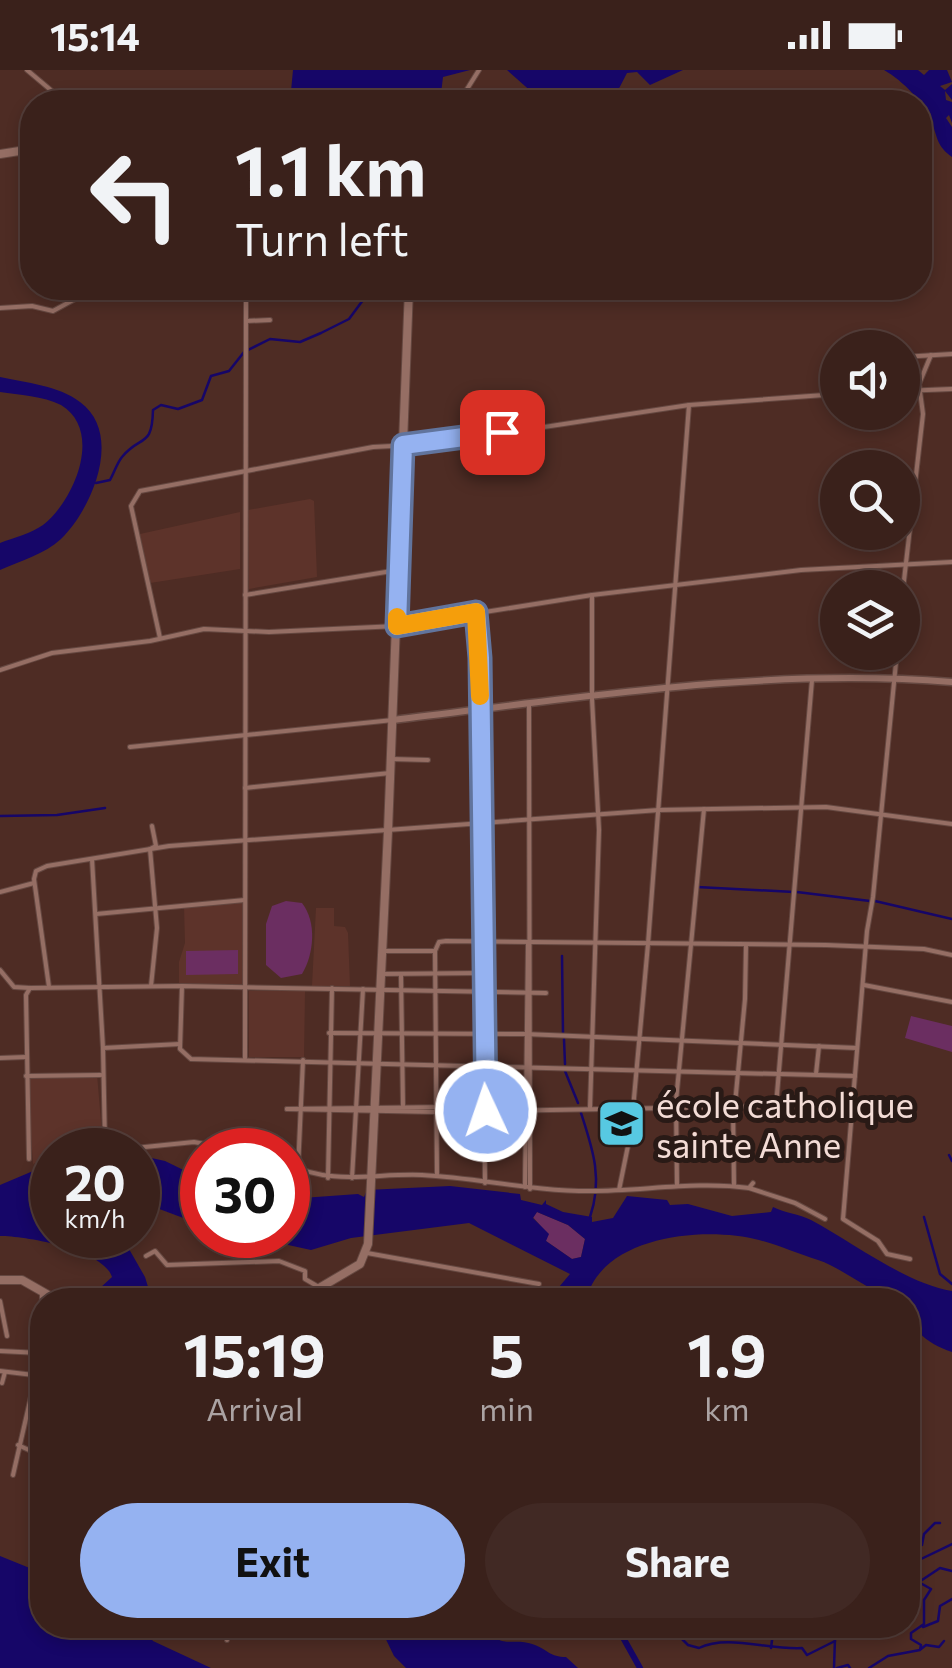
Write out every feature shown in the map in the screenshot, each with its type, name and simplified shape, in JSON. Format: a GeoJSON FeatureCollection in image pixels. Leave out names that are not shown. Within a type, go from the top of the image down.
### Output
{"type":"FeatureCollection","features":[{"type":"Feature","properties":{"kind":"main road"},"geometry":{"type":"LineString","coordinates":[[314,1288],[360,1264],[367,1248],[409,300]]}},
{"type":"Feature","properties":{"kind":"main road"},"geometry":{"type":"LineString","coordinates":[[0,1280],[22,1280],[37,1288]]}},
{"type":"Feature","properties":{"kind":"street"},"geometry":{"type":"LineString","coordinates":[[27,70],[51,90]]}},
{"type":"Feature","properties":{"kind":"street"},"geometry":{"type":"LineString","coordinates":[[0,308],[32,306],[53,311],[74,300]]}},
{"type":"Feature","properties":{"kind":"street"},"geometry":{"type":"LineString","coordinates":[[245,1058],[246,300]]}},
{"type":"Feature","properties":{"kind":"street"},"geometry":{"type":"LineString","coordinates":[[246,321],[270,320]]}},
{"type":"Feature","properties":{"kind":"street"},"geometry":{"type":"LineString","coordinates":[[920,356],[952,354]]}},
{"type":"Feature","properties":{"kind":"street"},"geometry":{"type":"LineString","coordinates":[[920,387],[931,355]]}},
{"type":"Feature","properties":{"kind":"street"},"geometry":{"type":"LineString","coordinates":[[920,390],[952,388]]}},
{"type":"Feature","properties":{"kind":"street"},"geometry":{"type":"LineString","coordinates":[[160,638],[131,506],[140,491],[303,459],[434,444],[689,405],[820,395]]}},
{"type":"Feature","properties":{"kind":"street"},"geometry":{"type":"LineString","coordinates":[[905,570],[923,414],[920,396]]}},
{"type":"Feature","properties":{"kind":"street"},"geometry":{"type":"LineString","coordinates":[[619,1190],[640,1038],[689,405]]}},
{"type":"Feature","properties":{"kind":"street"},"geometry":{"type":"LineString","coordinates":[[0,670],[52,653],[204,629],[397,626],[592,595],[801,570],[952,562]]}},
{"type":"Feature","properties":{"kind":"street"},"geometry":{"type":"LineString","coordinates":[[245,595],[324,579],[398,570]]}},
{"type":"Feature","properties":{"kind":"street"},"geometry":{"type":"LineString","coordinates":[[590,1108],[599,815],[592,595]]}},
{"type":"Feature","properties":{"kind":"street"},"geometry":{"type":"LineString","coordinates":[[476,612],[485,1183]]}},
{"type":"Feature","properties":{"kind":"street"},"geometry":{"type":"LineString","coordinates":[[896,670],[865,948],[844,1219],[878,1241],[887,1254],[910,1259]]}},
{"type":"Feature","properties":{"kind":"street"},"geometry":{"type":"LineString","coordinates":[[301,1110],[776,1106],[812,679]]}},
{"type":"Feature","properties":{"kind":"street"},"geometry":{"type":"LineString","coordinates":[[130,747],[153,748],[244,733],[670,689],[812,679],[952,682]]}},
{"type":"Feature","properties":{"kind":"street"},"geometry":{"type":"LineString","coordinates":[[527,1188],[529,703]]}},
{"type":"Feature","properties":{"kind":"street"},"geometry":{"type":"LineString","coordinates":[[391,759],[428,760]]}},
{"type":"Feature","properties":{"kind":"street"},"geometry":{"type":"LineString","coordinates":[[245,788],[390,773]]}},
{"type":"Feature","properties":{"kind":"street"},"geometry":{"type":"LineString","coordinates":[[49,987],[34,883],[36,871],[46,866],[246,839],[659,810],[801,807],[952,824]]}},
{"type":"Feature","properties":{"kind":"street"},"geometry":{"type":"LineString","coordinates":[[676,1184],[676,1108],[704,809]]}},
{"type":"Feature","properties":{"kind":"street"},"geometry":{"type":"LineString","coordinates":[[150,849],[156,846],[152,826]]}},
{"type":"Feature","properties":{"kind":"street"},"geometry":{"type":"LineString","coordinates":[[150,849],[155,906],[150,986]]}},
{"type":"Feature","properties":{"kind":"street"},"geometry":{"type":"LineString","coordinates":[[92,859],[103,1048],[104,1144],[135,1148],[180,1143]]}},
{"type":"Feature","properties":{"kind":"street"},"geometry":{"type":"LineString","coordinates":[[0,892],[34,883]]}},
{"type":"Feature","properties":{"kind":"street"},"geometry":{"type":"LineString","coordinates":[[96,914],[245,900]]}},
{"type":"Feature","properties":{"kind":"street"},"geometry":{"type":"LineString","coordinates":[[437,1176],[435,951],[442,941],[865,948],[952,955]]}},
{"type":"Feature","properties":{"kind":"street"},"geometry":{"type":"LineString","coordinates":[[734,1186],[734,1106],[746,945]]}},
{"type":"Feature","properties":{"kind":"street"},"geometry":{"type":"LineString","coordinates":[[382,951],[435,951]]}},
{"type":"Feature","properties":{"kind":"street"},"geometry":{"type":"LineString","coordinates":[[0,970],[14,987],[30,988],[182,986],[546,992]]}},
{"type":"Feature","properties":{"kind":"street"},"geometry":{"type":"LineString","coordinates":[[380,974],[483,973]]}},
{"type":"Feature","properties":{"kind":"street"},"geometry":{"type":"LineString","coordinates":[[401,975],[403,1107]]}},
{"type":"Feature","properties":{"kind":"street"},"geometry":{"type":"LineString","coordinates":[[864,985],[952,1002]]}},
{"type":"Feature","properties":{"kind":"street"},"geometry":{"type":"LineString","coordinates":[[182,986],[180,1044],[184,1056],[191,1059],[856,1076]]}},
{"type":"Feature","properties":{"kind":"street"},"geometry":{"type":"LineString","coordinates":[[28,1159],[26,995],[30,988]]}},
{"type":"Feature","properties":{"kind":"street"},"geometry":{"type":"LineString","coordinates":[[328,1178],[328,1033],[332,988]]}},
{"type":"Feature","properties":{"kind":"street"},"geometry":{"type":"LineString","coordinates":[[352,1178],[363,990]]}},
{"type":"Feature","properties":{"kind":"street"},"geometry":{"type":"LineString","coordinates":[[328,1033],[378,1030],[527,1034],[858,1048]]}},
{"type":"Feature","properties":{"kind":"street"},"geometry":{"type":"LineString","coordinates":[[103,1048],[180,1044]]}},
{"type":"Feature","properties":{"kind":"street"},"geometry":{"type":"LineString","coordinates":[[816,1074],[818,1046]]}},
{"type":"Feature","properties":{"kind":"street"},"geometry":{"type":"LineString","coordinates":[[0,1058],[26,1058]]}},
{"type":"Feature","properties":{"kind":"street"},"geometry":{"type":"LineString","coordinates":[[300,1128],[303,1060]]}},
{"type":"Feature","properties":{"kind":"street"},"geometry":{"type":"LineString","coordinates":[[26,1076],[96,1072],[102,1079]]}},
{"type":"Feature","properties":{"kind":"street"},"geometry":{"type":"LineString","coordinates":[[374,1110],[437,1109]]}},
{"type":"Feature","properties":{"kind":"street"},"geometry":{"type":"LineString","coordinates":[[310,1173],[371,1184],[437,1176],[527,1188],[598,1191],[656,1190],[676,1184],[751,1185],[825,1220]]}},
{"type":"Feature","properties":{"kind":"street"},"geometry":{"type":"LineString","coordinates":[[367,1248],[539,1284]]}},
{"type":"Feature","properties":{"kind":"street"},"geometry":{"type":"LineString","coordinates":[[160,1257],[167,1266],[279,1261],[305,1270],[305,1279],[316,1286]]}},
{"type":"Feature","properties":{"kind":"street"},"geometry":{"type":"LineString","coordinates":[[0,1301],[7,1336]]}},
{"type":"Feature","properties":{"kind":"street"},"geometry":{"type":"LineString","coordinates":[[0,1351],[30,1352]]}},
{"type":"Feature","properties":{"kind":"street"},"geometry":{"type":"LineString","coordinates":[[2,1383],[2,1372],[30,1375]]}},
{"type":"Feature","properties":{"kind":"street"},"geometry":{"type":"LineString","coordinates":[[14,1475],[30,1404]]}},
{"type":"Feature","properties":{"kind":"street"},"geometry":{"type":"LineString","coordinates":[[18,1445],[30,1450]]}},
{"type":"Feature","properties":{"kind":"shaded area"},"geometry":{"type":"Polygon","coordinates":[[[293,70],[470,70],[443,77],[441,90],[291,90],[293,70]]]}},
{"type":"Feature","properties":{"kind":"shaded area"},"geometry":{"type":"Polygon","coordinates":[[[507,70],[683,70],[650,85],[637,72],[627,73],[618,90],[530,90],[507,70]]]}},
{"type":"Feature","properties":{"kind":"shaded area"},"geometry":{"type":"Polygon","coordinates":[[[884,70],[918,70],[924,75],[929,70],[947,70],[952,82],[940,86],[945,90],[952,84],[952,100],[945,91],[946,100],[952,102],[952,123],[949,115],[946,118],[952,127],[952,157],[941,146],[932,123],[932,90],[910,90],[884,70]]]}},
{"type":"Feature","properties":{"kind":"shaded area"},"geometry":{"type":"Polygon","coordinates":[[[0,377],[52,388],[80,402],[93,416],[100,433],[101,452],[92,491],[73,526],[48,549],[0,570],[0,543],[39,528],[54,514],[74,483],[82,448],[81,431],[61,405],[0,392],[0,377]]]}},
{"type":"Feature","properties":{"kind":"shaded area"},"geometry":{"type":"Polygon","coordinates":[[[314,501],[317,577],[249,589],[248,510],[314,501]]]}},
{"type":"Feature","properties":{"kind":"shaded area"},"geometry":{"type":"Polygon","coordinates":[[[240,512],[240,569],[150,583],[140,534],[240,512]]]}},
{"type":"Feature","properties":{"kind":"shaded area"},"geometry":{"type":"Polygon","coordinates":[[[286,901],[302,903],[310,919],[312,938],[302,974],[281,978],[266,965],[266,924],[272,906],[286,901]]]}},
{"type":"Feature","properties":{"kind":"shaded area"},"geometry":{"type":"Polygon","coordinates":[[[246,902],[248,984],[179,985],[179,962],[185,943],[184,906],[246,902]]]}},
{"type":"Feature","properties":{"kind":"shaded area"},"geometry":{"type":"Polygon","coordinates":[[[316,908],[334,908],[334,926],[345,927],[348,933],[350,986],[312,986],[316,908]]]}},
{"type":"Feature","properties":{"kind":"shaded area"},"geometry":{"type":"Polygon","coordinates":[[[238,950],[238,974],[186,975],[186,951],[238,950]]]}},
{"type":"Feature","properties":{"kind":"shaded area"},"geometry":{"type":"Polygon","coordinates":[[[249,991],[305,991],[304,1057],[249,1057],[249,991]]]}},
{"type":"Feature","properties":{"kind":"shaded area"},"geometry":{"type":"Polygon","coordinates":[[[911,1016],[952,1026],[952,1052],[905,1038],[911,1016]]]}},
{"type":"Feature","properties":{"kind":"shaded area"},"geometry":{"type":"Polygon","coordinates":[[[97,1074],[102,1128],[30,1128],[27,1078],[97,1074]]]}},
{"type":"Feature","properties":{"kind":"shaded area"},"geometry":{"type":"Polygon","coordinates":[[[160,1160],[180,1168],[180,1217],[160,1209],[160,1160]]]}},
{"type":"Feature","properties":{"kind":"shaded area"},"geometry":{"type":"Polygon","coordinates":[[[30,1172],[30,1239],[0,1236],[0,1185],[30,1172]]]}},
{"type":"Feature","properties":{"kind":"shaded area"},"geometry":{"type":"Polygon","coordinates":[[[450,1186],[520,1194],[521,1200],[542,1205],[546,1200],[546,1204],[563,1212],[592,1217],[592,1222],[613,1218],[627,1196],[667,1200],[670,1205],[688,1204],[732,1216],[771,1212],[773,1207],[811,1220],[917,1280],[952,1291],[952,1352],[920,1333],[920,1288],[870,1288],[818,1260],[737,1236],[711,1234],[658,1240],[612,1261],[591,1288],[558,1288],[570,1274],[469,1223],[351,1238],[310,1250],[310,1197],[358,1194],[364,1197],[367,1190],[450,1186]],[[537,1212],[533,1218],[549,1234],[546,1241],[572,1259],[581,1257],[585,1239],[568,1225],[537,1212]]]}},
{"type":"Feature","properties":{"kind":"shaded area"},"geometry":{"type":"Polygon","coordinates":[[[537,1212],[568,1225],[585,1239],[581,1257],[572,1259],[546,1241],[545,1231],[533,1217],[537,1212]]]}},
{"type":"Feature","properties":{"kind":"shaded area"},"geometry":{"type":"Polygon","coordinates":[[[134,1258],[148,1288],[100,1288],[112,1277],[95,1259],[134,1258]]]}},
{"type":"Feature","properties":{"kind":"shaded area"},"geometry":{"type":"Polygon","coordinates":[[[0,1556],[30,1568],[30,1638],[151,1638],[211,1668],[0,1668],[0,1556]]]}},
{"type":"Feature","properties":{"kind":"shaded area"},"geometry":{"type":"Polygon","coordinates":[[[385,1638],[496,1638],[535,1645],[566,1657],[578,1668],[406,1668],[394,1656],[385,1638]]]}},
{"type":"Feature","properties":{"kind":"waterway"},"geometry":{"type":"LineString","coordinates":[[96,483],[110,480],[122,457],[148,436],[153,410],[161,405],[178,409],[202,400],[211,376],[229,371],[244,352],[270,339],[300,342],[321,333],[349,319],[363,300]]}},
{"type":"Feature","properties":{"kind":"waterway"},"geometry":{"type":"LineString","coordinates":[[0,816],[57,815],[105,808]]}},
{"type":"Feature","properties":{"kind":"waterway"},"geometry":{"type":"LineString","coordinates":[[697,887],[794,892]]}},
{"type":"Feature","properties":{"kind":"waterway"},"geometry":{"type":"LineString","coordinates":[[797,892],[870,901]]}},
{"type":"Feature","properties":{"kind":"waterway"},"geometry":{"type":"LineString","coordinates":[[875,901],[952,919]]}},
{"type":"Feature","properties":{"kind":"waterway"},"geometry":{"type":"LineString","coordinates":[[562,956],[563,1033]]}},
{"type":"Feature","properties":{"kind":"waterway"},"geometry":{"type":"LineString","coordinates":[[564,1039],[565,1064]]}},
{"type":"Feature","properties":{"kind":"waterway"},"geometry":{"type":"LineString","coordinates":[[565,1071],[578,1103]]}},
{"type":"Feature","properties":{"kind":"waterway"},"geometry":{"type":"LineString","coordinates":[[581,1113],[596,1177],[590,1217]]}},
{"type":"Feature","properties":{"kind":"waterway"},"geometry":{"type":"LineString","coordinates":[[949,1155],[952,1161]]}},
{"type":"Feature","properties":{"kind":"waterway"},"geometry":{"type":"LineString","coordinates":[[924,1217],[940,1274],[952,1284]]}},
{"type":"Feature","properties":{"kind":"waterway"},"geometry":{"type":"LineString","coordinates":[[920,1545],[924,1534],[940,1523]]}},
{"type":"Feature","properties":{"kind":"waterway"},"geometry":{"type":"LineString","coordinates":[[920,1560],[952,1544]]}},
{"type":"Feature","properties":{"kind":"waterway"},"geometry":{"type":"LineString","coordinates":[[920,1581],[940,1568],[952,1571]]}},
{"type":"Feature","properties":{"kind":"waterway"},"geometry":{"type":"LineString","coordinates":[[920,1583],[931,1589],[924,1600],[924,1624],[920,1627]]}},
{"type":"Feature","properties":{"kind":"waterway"},"geometry":{"type":"LineString","coordinates":[[923,1627],[938,1621],[940,1606],[952,1599]]}},
{"type":"Feature","properties":{"kind":"waterway"},"geometry":{"type":"LineString","coordinates":[[623,1638],[640,1668]]}},
{"type":"Feature","properties":{"kind":"waterway"},"geometry":{"type":"LineString","coordinates":[[681,1638],[699,1648],[735,1642],[802,1648],[807,1655],[835,1641]]}},
{"type":"Feature","properties":{"kind":"waterway"},"geometry":{"type":"LineString","coordinates":[[771,1648],[772,1638]]}},
{"type":"Feature","properties":{"kind":"waterway"},"geometry":{"type":"LineString","coordinates":[[834,1668],[835,1638]]}},
{"type":"Feature","properties":{"kind":"waterway"},"geometry":{"type":"LineString","coordinates":[[869,1668],[888,1656],[920,1650],[921,1645],[911,1638]]}},
{"type":"Feature","properties":{"kind":"waterway"},"geometry":{"type":"LineString","coordinates":[[921,1649],[926,1645],[939,1647],[944,1641]]}},
{"type":"Feature","properties":{"kind":"waterway"},"geometry":{"type":"LineString","coordinates":[[837,1668],[850,1668]]}},
{"type":"Feature","properties":{"kind":"slow traffic"},"geometry":{"type":"LineString","coordinates":[[397,617],[397,626],[476,612],[480,696]]}},
{"type":"Feature","properties":{"kind":"place","name":"école catholique sainte Anne"},"geometry":{"type":"Point","coordinates":[621,1123]}},
{"type":"Feature","properties":{"kind":"route"},"geometry":{"type":"LineString","coordinates":[[486,1111],[480,658],[476,612],[397,626],[403,445],[434,444],[502,432]]}}]}
